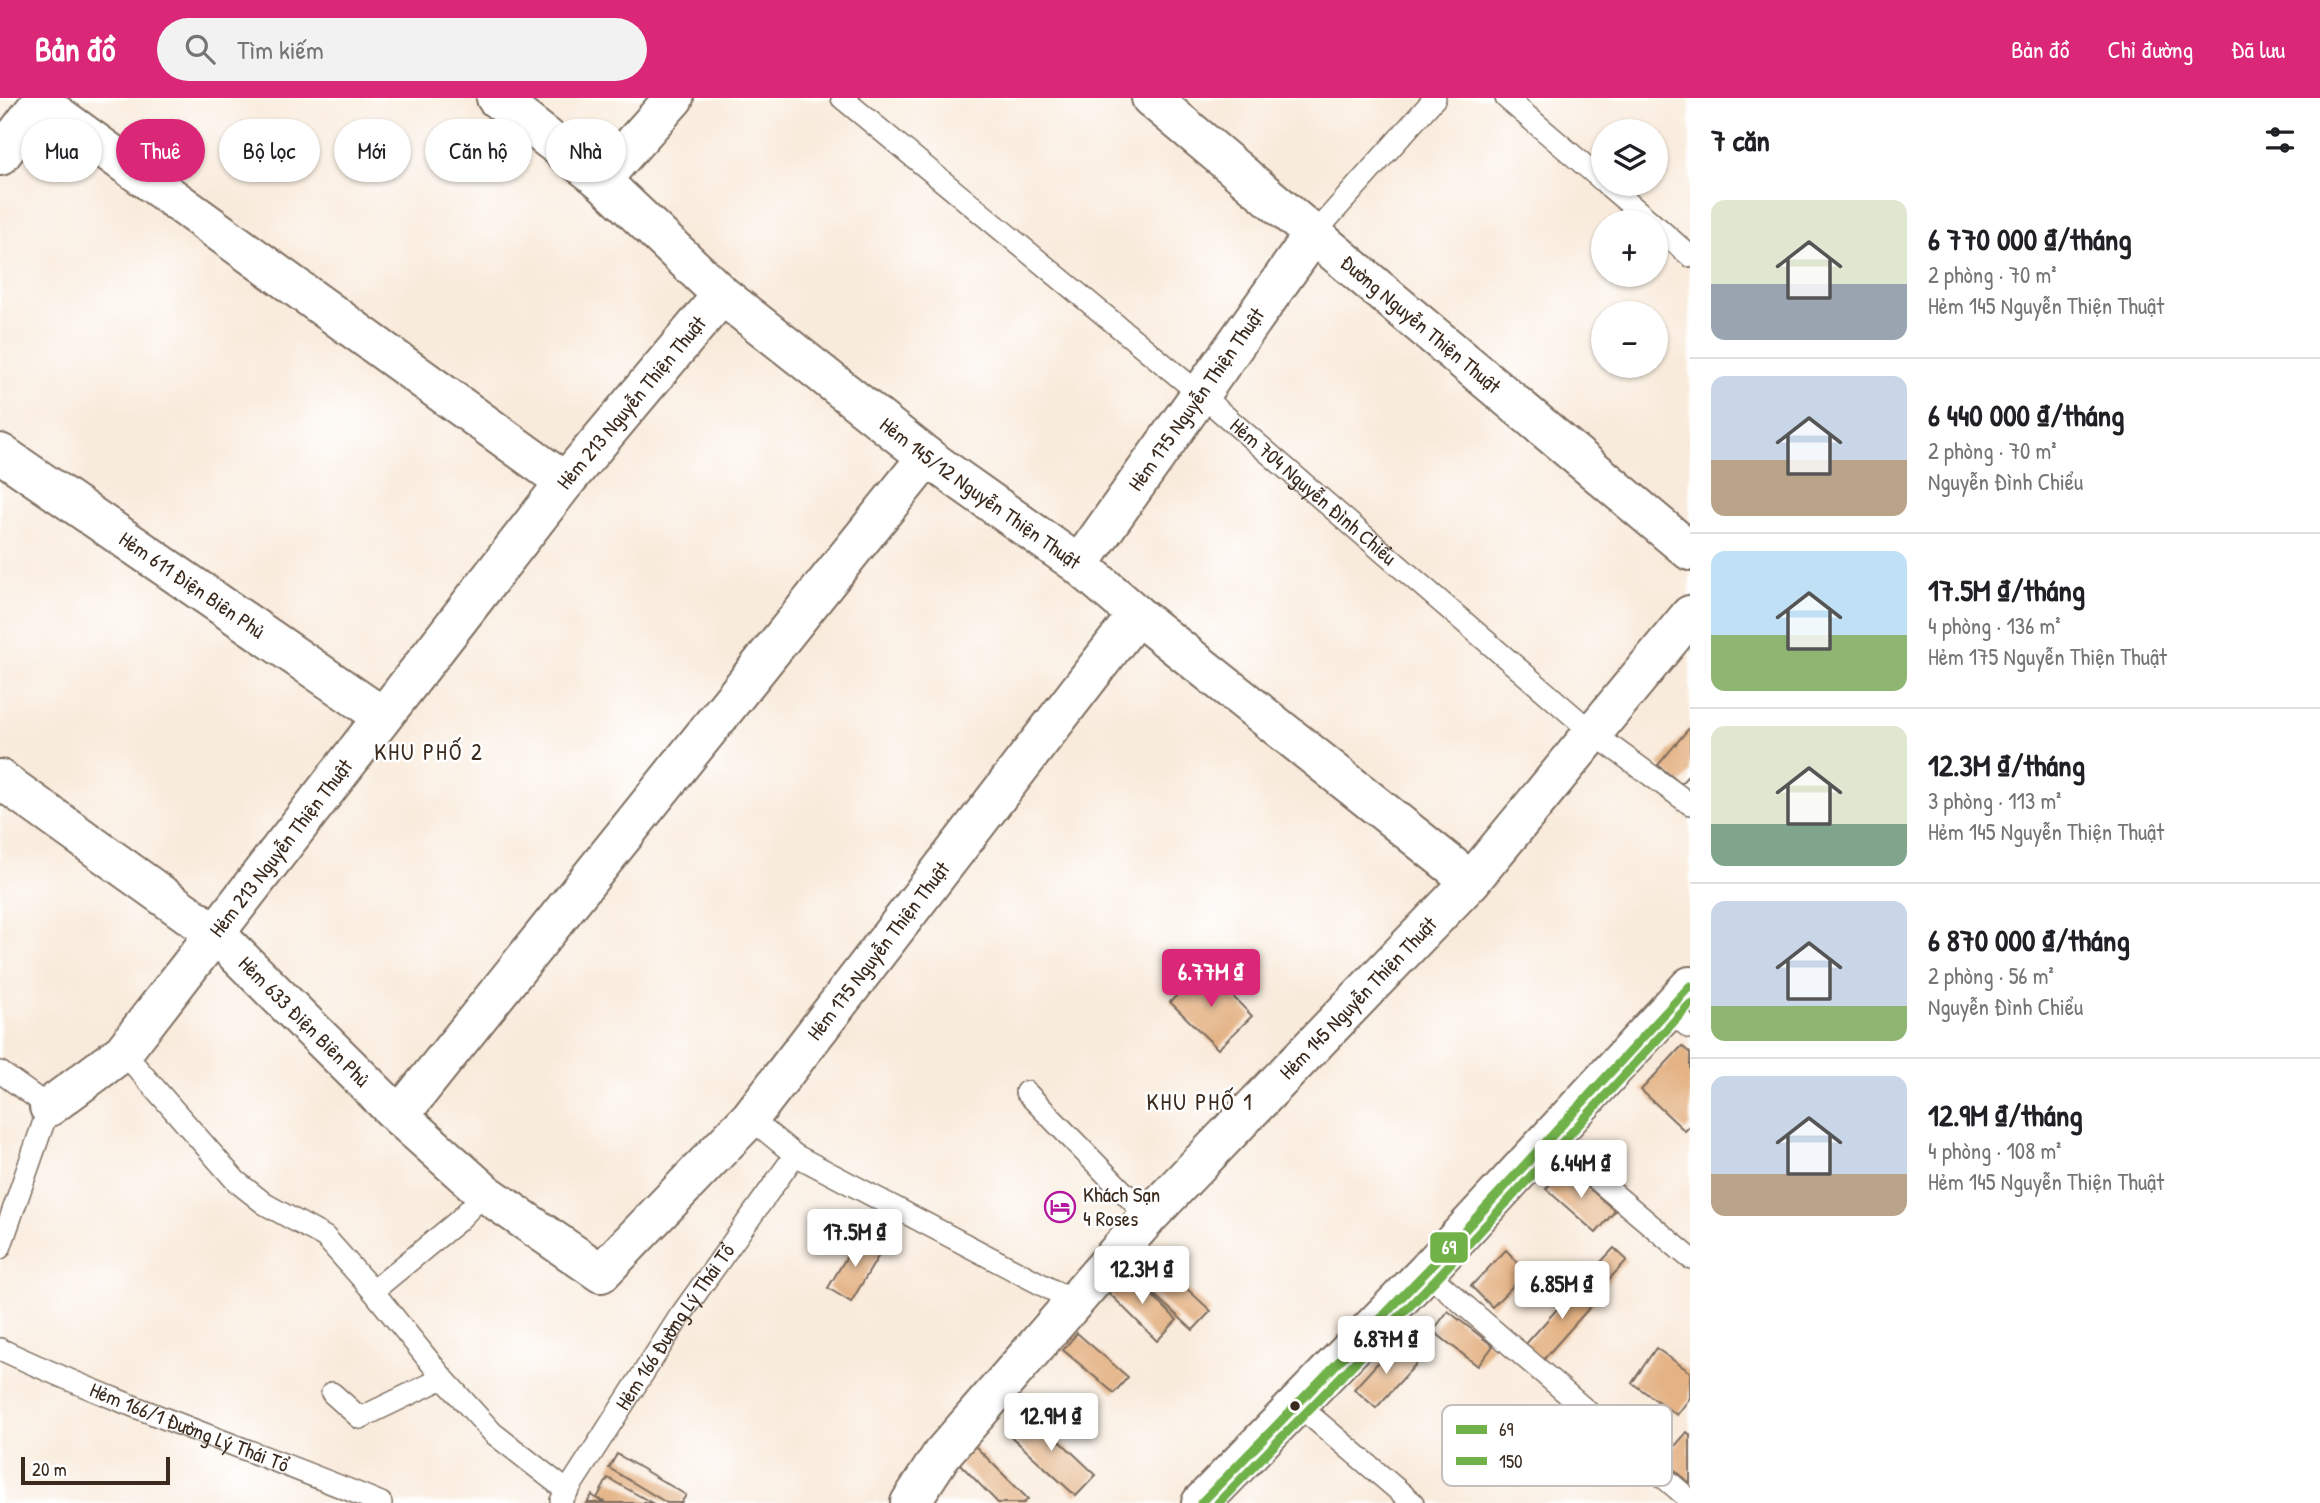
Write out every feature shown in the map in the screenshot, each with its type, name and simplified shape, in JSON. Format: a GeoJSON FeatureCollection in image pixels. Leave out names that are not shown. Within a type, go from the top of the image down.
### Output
{"type":"FeatureCollection","features":[{"type":"Feature","properties":{"kind":"street","name":"Hẻm 145/12 Nguyễn Thiện Thuật"},"geometry":{"type":"LineString","coordinates":[[496,98],[546,137]]}},
{"type":"Feature","properties":{"kind":"street"},"geometry":{"type":"LineString","coordinates":[[626,152],[674,98]]}},
{"type":"Feature","properties":{"kind":"street","name":"Đường Nguyễn Thiện Thuật"},"geometry":{"type":"LineString","coordinates":[[1151,98],[1690,551]]}},
{"type":"Feature","properties":{"kind":"street"},"geometry":{"type":"LineString","coordinates":[[0,156],[42,100],[565,482]]}},
{"type":"Feature","properties":{"kind":"street","name":"Hẻm 145/12 Nguyễn Thiện Thuật"},"geometry":{"type":"LineString","coordinates":[[603,182],[722,295],[927,457],[1079,565],[1137,615],[1471,881]]}},
{"type":"Feature","properties":{"kind":"street","name":"Hẻm 175 Nguyễn Thiện Thuật"},"geometry":{"type":"LineString","coordinates":[[1079,565],[1313,235]]}},
{"type":"Feature","properties":{"kind":"street","name":"Hẻm 213 Nguyễn Thiện Thuật"},"geometry":{"type":"LineString","coordinates":[[49,1107],[123,1052],[565,482],[722,295]]}},
{"type":"Feature","properties":{"kind":"street","name":"Hẻm 611 Ðiện Biên Phủ"},"geometry":{"type":"LineString","coordinates":[[0,453],[382,716]]}},
{"type":"Feature","properties":{"kind":"street"},"geometry":{"type":"LineString","coordinates":[[400,1116],[927,457]]}},
{"type":"Feature","properties":{"kind":"street","name":"Hẻm 175 Nguyễn Thiện Thuật"},"geometry":{"type":"LineString","coordinates":[[601,1273],[750,1118],[1137,615]]}},
{"type":"Feature","properties":{"kind":"street","name":"Hẻm 145 Nguyễn Thiện Thuật"},"geometry":{"type":"LineString","coordinates":[[910,1503],[942,1454],[990,1396],[1148,1217],[1471,881],[1690,615]]}},
{"type":"Feature","properties":{"kind":"street","name":"Hẻm 633 Ðiện Biên Phủ"},"geometry":{"type":"LineString","coordinates":[[0,779],[216,934],[400,1116],[485,1193],[601,1273]]}},
{"type":"Feature","properties":{"kind":"street"},"geometry":{"type":"LineString","coordinates":[[1201,1503],[1550,1140],[1683,1008]]}},
{"type":"Feature","properties":{"kind":"lane","name":"Hẻm 704 Nguyễn Đình Chiểu"},"geometry":{"type":"LineString","coordinates":[[842,98],[1201,396],[1594,734],[1690,804]]}},
{"type":"Feature","properties":{"kind":"lane"},"geometry":{"type":"LineString","coordinates":[[1313,235],[1434,98]]}},
{"type":"Feature","properties":{"kind":"lane"},"geometry":{"type":"LineString","coordinates":[[1506,98],[1591,170]]}},
{"type":"Feature","properties":{"kind":"lane"},"geometry":{"type":"LineString","coordinates":[[1621,196],[1637,210]]}},
{"type":"Feature","properties":{"kind":"lane"},"geometry":{"type":"LineString","coordinates":[[1668,237],[1690,256]]}},
{"type":"Feature","properties":{"kind":"lane"},"geometry":{"type":"LineString","coordinates":[[123,1052],[236,1181],[265,1204],[325,1237],[373,1291],[443,1378],[493,1433],[563,1497]]}},
{"type":"Feature","properties":{"kind":"lane"},"geometry":{"type":"LineString","coordinates":[[0,1072],[49,1107],[0,1248]]}},
{"type":"Feature","properties":{"kind":"lane"},"geometry":{"type":"LineString","coordinates":[[1026,1092],[1148,1217]]}},
{"type":"Feature","properties":{"kind":"lane"},"geometry":{"type":"LineString","coordinates":[[750,1118],[795,1155],[1075,1302]]}},
{"type":"Feature","properties":{"kind":"lane"},"geometry":{"type":"LineString","coordinates":[[1550,1140],[1690,1258]]}},
{"type":"Feature","properties":{"kind":"lane","name":"Hẻm 166 Đường Lý Thái Tổ"},"geometry":{"type":"LineString","coordinates":[[563,1497],[680,1316],[795,1155]]}},
{"type":"Feature","properties":{"kind":"lane"},"geometry":{"type":"LineString","coordinates":[[373,1291],[432,1244],[485,1193]]}},
{"type":"Feature","properties":{"kind":"lane"},"geometry":{"type":"LineString","coordinates":[[1426,1272],[1580,1405]]}},
{"type":"Feature","properties":{"kind":"lane","name":"Hẻm 166/1 Đường Lý Thái Tổ"},"geometry":{"type":"LineString","coordinates":[[0,1349],[64,1379],[381,1503]]}},
{"type":"Feature","properties":{"kind":"lane"},"geometry":{"type":"LineString","coordinates":[[332,1393],[360,1418],[443,1378]]}},
{"type":"Feature","properties":{"kind":"lane"},"geometry":{"type":"LineString","coordinates":[[1298,1405],[1413,1503]]}},
{"type":"Feature","properties":{"kind":"lane"},"geometry":{"type":"LineString","coordinates":[[1672,1484],[1690,1500]]}},
{"type":"Feature","properties":{"kind":"building"},"geometry":{"type":"Polygon","coordinates":[[[1690,727],[1690,773],[1681,784],[1658,765],[1690,727]]]}},
{"type":"Feature","properties":{"kind":"building"},"geometry":{"type":"Polygon","coordinates":[[[1205,968],[1252,1016],[1218,1049],[1170,1002],[1205,968]]]}},
{"type":"Feature","properties":{"kind":"building"},"geometry":{"type":"Polygon","coordinates":[[[1682,1046],[1690,1053],[1690,1126],[1685,1131],[1641,1090],[1682,1046]]]}},
{"type":"Feature","properties":{"kind":"building"},"geometry":{"type":"Polygon","coordinates":[[[1565,1167],[1615,1211],[1596,1233],[1546,1189],[1565,1167]]]}},
{"type":"Feature","properties":{"kind":"building"},"geometry":{"type":"Polygon","coordinates":[[[859,1236],[882,1250],[851,1302],[828,1288],[859,1236]]]}},
{"type":"Feature","properties":{"kind":"building"},"geometry":{"type":"Polygon","coordinates":[[[1614,1248],[1627,1260],[1601,1288],[1587,1277],[1614,1248]]]}},
{"type":"Feature","properties":{"kind":"building"},"geometry":{"type":"Polygon","coordinates":[[[1144,1249],[1211,1311],[1193,1330],[1126,1269],[1144,1249]]]}},
{"type":"Feature","properties":{"kind":"building"},"geometry":{"type":"Polygon","coordinates":[[[1506,1250],[1527,1272],[1492,1307],[1471,1286],[1506,1250]]]}},
{"type":"Feature","properties":{"kind":"building"},"geometry":{"type":"Polygon","coordinates":[[[1128,1271],[1177,1320],[1157,1341],[1108,1292],[1128,1271]]]}},
{"type":"Feature","properties":{"kind":"building"},"geometry":{"type":"Polygon","coordinates":[[[1582,1281],[1599,1297],[1543,1360],[1525,1345],[1582,1281]]]}},
{"type":"Feature","properties":{"kind":"building"},"geometry":{"type":"Polygon","coordinates":[[[1448,1311],[1493,1346],[1478,1366],[1433,1331],[1448,1311]]]}},
{"type":"Feature","properties":{"kind":"building"},"geometry":{"type":"Polygon","coordinates":[[[1077,1333],[1128,1377],[1114,1393],[1063,1350],[1077,1333]]]}},
{"type":"Feature","properties":{"kind":"building"},"geometry":{"type":"Polygon","coordinates":[[[1395,1344],[1417,1363],[1376,1408],[1354,1389],[1395,1344]]]}},
{"type":"Feature","properties":{"kind":"building"},"geometry":{"type":"Polygon","coordinates":[[[1656,1348],[1690,1372],[1690,1398],[1677,1415],[1672,1411],[1672,1405],[1663,1405],[1632,1383],[1656,1348]]]}},
{"type":"Feature","properties":{"kind":"building"},"geometry":{"type":"Polygon","coordinates":[[[1027,1410],[1096,1475],[1076,1496],[1006,1432],[1027,1410]]]}},
{"type":"Feature","properties":{"kind":"building"},"geometry":{"type":"Polygon","coordinates":[[[1687,1432],[1690,1435],[1690,1483],[1672,1468],[1672,1450],[1687,1432]]]}},
{"type":"Feature","properties":{"kind":"building"},"geometry":{"type":"Polygon","coordinates":[[[974,1445],[1028,1499],[1024,1503],[998,1503],[957,1461],[974,1445]]]}},
{"type":"Feature","properties":{"kind":"building"},"geometry":{"type":"Polygon","coordinates":[[[617,1454],[686,1495],[681,1503],[667,1503],[609,1468],[617,1454]]]}},
{"type":"Feature","properties":{"kind":"building"},"geometry":{"type":"Polygon","coordinates":[[[608,1478],[652,1503],[606,1503],[597,1498],[608,1478]]]}},
{"type":"Feature","properties":{"kind":"building"},"geometry":{"type":"Polygon","coordinates":[[[592,1495],[596,1498],[603,1503],[587,1503],[592,1495]]]}},
{"type":"Feature","properties":{"kind":"transit line","name":"69"},"geometry":{"type":"LineString","coordinates":[[1201,1503],[1426,1272],[1690,986]]}},
{"type":"Feature","properties":{"kind":"transit line","name":"150"},"geometry":{"type":"LineString","coordinates":[[1218,1503],[1435,1280],[1690,1004]]}},
{"type":"Feature","properties":{"kind":"place","name":"Khách Sạn 4 Roses"},"geometry":{"type":"Point","coordinates":[1060,1207]}},
{"type":"Feature","properties":{"kind":"district","name":"KHU PHỐ 2"},"geometry":{"type":"Point","coordinates":[429,752]}},
{"type":"Feature","properties":{"kind":"district","name":"KHU PHỐ 1"},"geometry":{"type":"Point","coordinates":[1200,1102]}}]}
